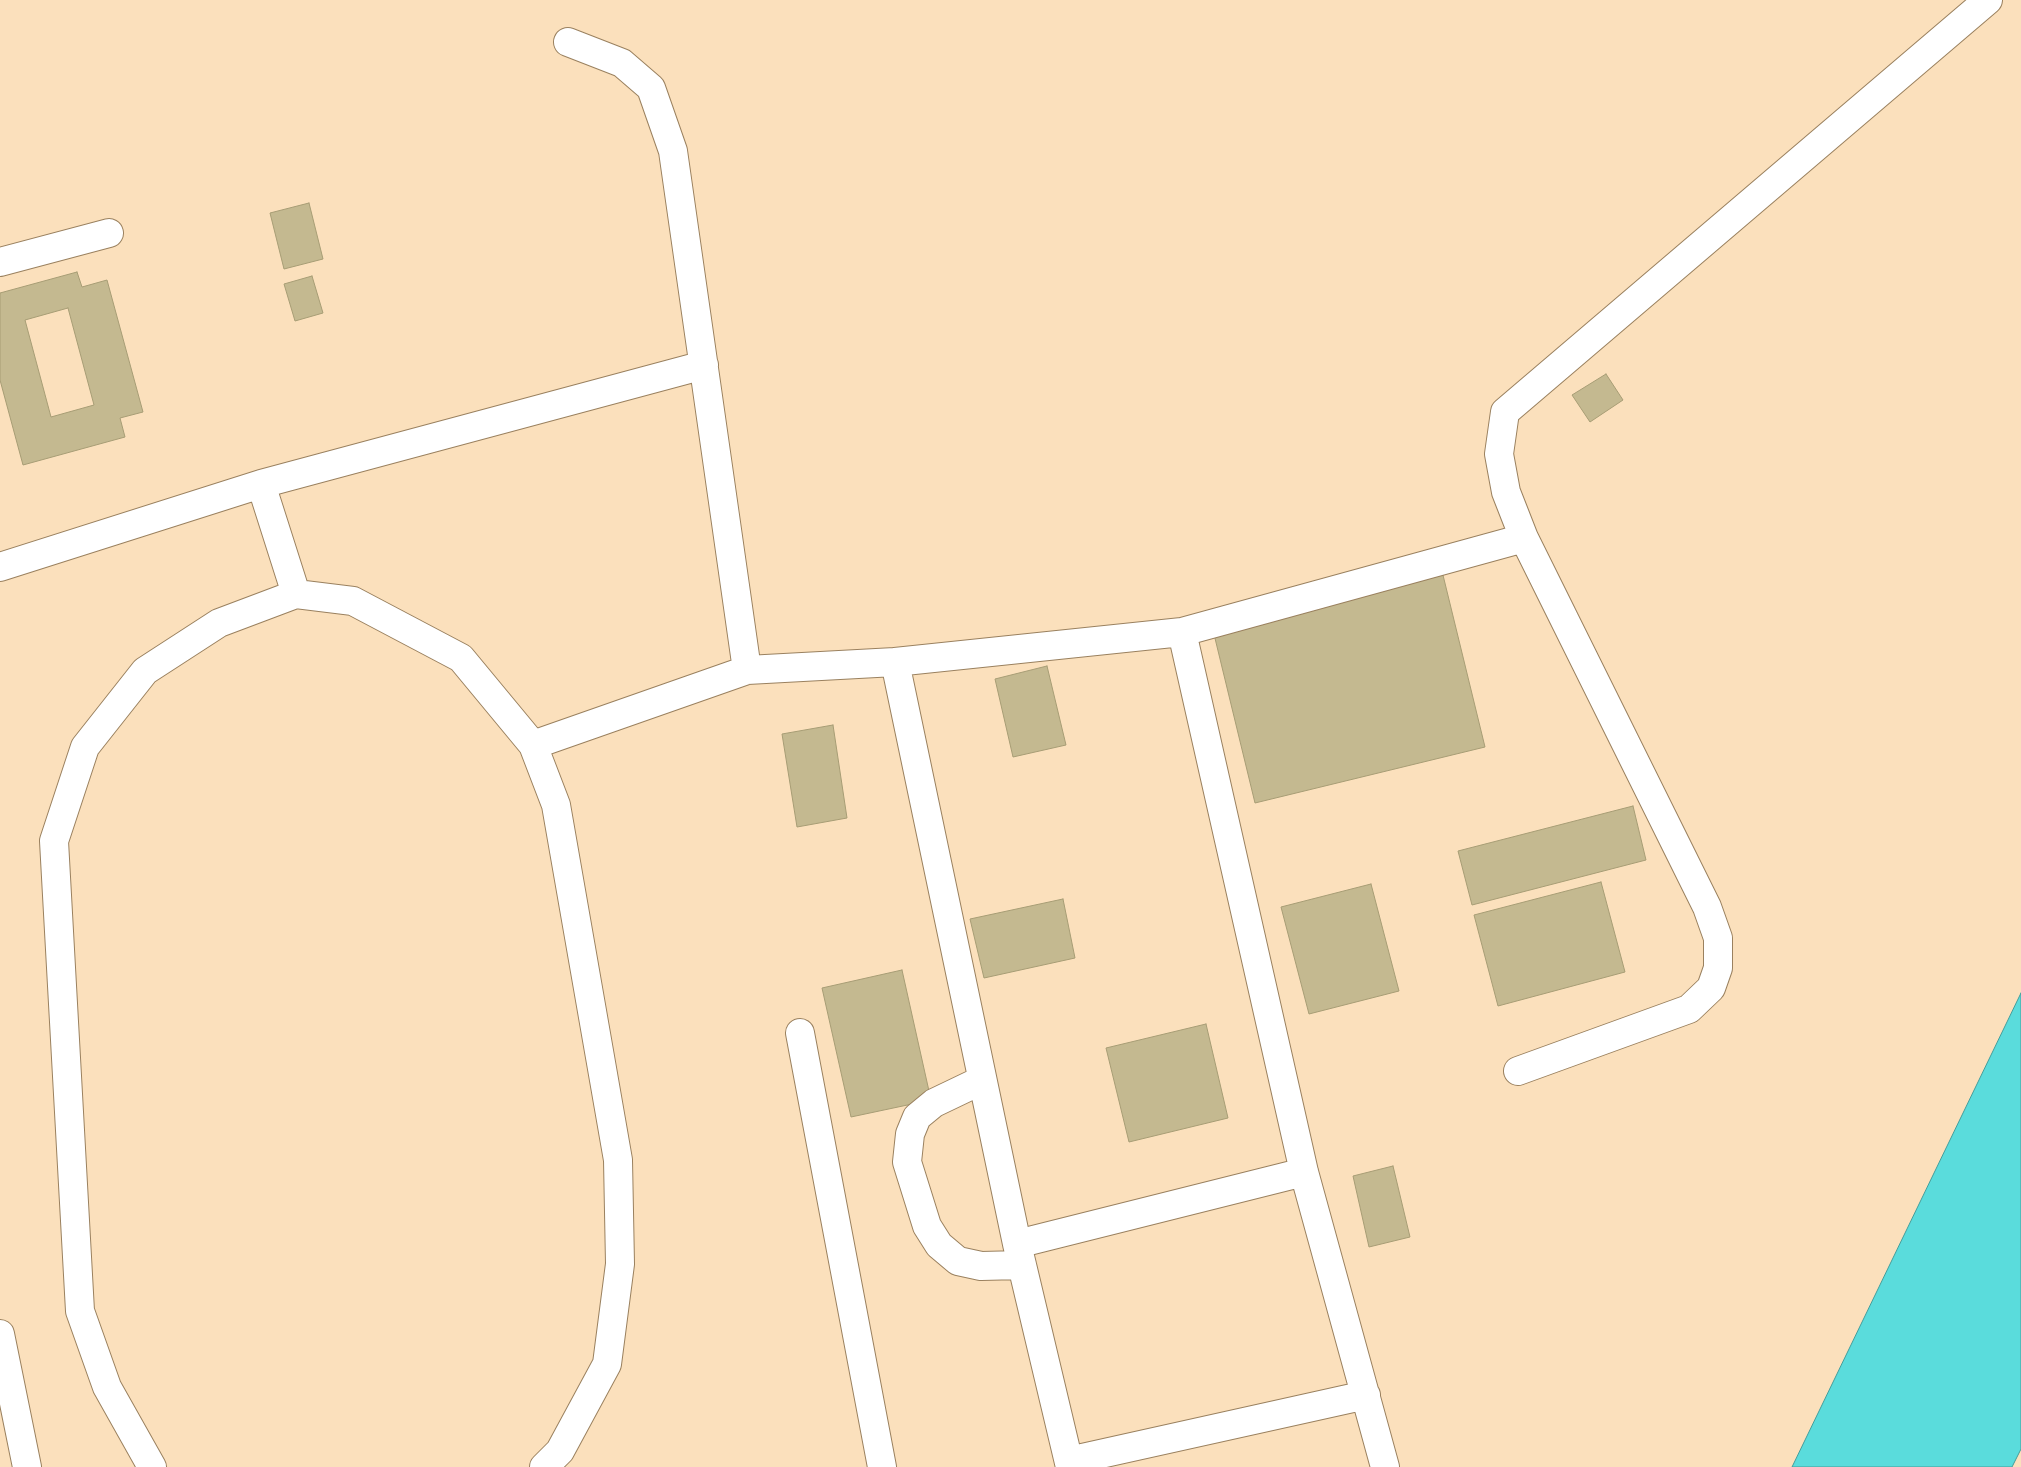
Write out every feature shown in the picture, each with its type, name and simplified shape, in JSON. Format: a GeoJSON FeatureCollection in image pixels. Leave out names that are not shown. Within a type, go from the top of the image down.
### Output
{"type":"FeatureCollection","features":[{"type":"Feature","properties":{"kind":"street"},"geometry":{"type":"LineString","coordinates":[[1518,1071],[1689,1008],[1712,988],[1718,968],[1718,938],[1707,908],[1524,538],[1506,492],[1499,454],[1505,412],[1988,0]]}},
{"type":"Feature","properties":{"kind":"street"},"geometry":{"type":"LineString","coordinates":[[568,42],[622,63],[651,88],[673,150],[747,670]]}},
{"type":"Feature","properties":{"kind":"street"},"geometry":{"type":"LineString","coordinates":[[0,262],[109,233]]}},
{"type":"Feature","properties":{"kind":"street"},"geometry":{"type":"LineString","coordinates":[[0,567],[261,484],[704,365]]}},
{"type":"Feature","properties":{"kind":"street"},"geometry":{"type":"LineString","coordinates":[[261,484],[296,594]]}},
{"type":"Feature","properties":{"kind":"street"},"geometry":{"type":"LineString","coordinates":[[533,745],[747,670],[895,662],[1182,632],[1524,538]]}},
{"type":"Feature","properties":{"kind":"street"},"geometry":{"type":"LineString","coordinates":[[152,1467],[107,1387],[80,1311],[54,841],[85,747],[145,671],[219,624],[296,594],[353,601],[461,658],[533,745],[556,805],[618,1160],[620,1264],[606,1364],[560,1451],[544,1467]]}},
{"type":"Feature","properties":{"kind":"street"},"geometry":{"type":"LineString","coordinates":[[1182,632],[1304,1172],[1385,1467]]}},
{"type":"Feature","properties":{"kind":"street"},"geometry":{"type":"LineString","coordinates":[[895,662],[1019,1255],[1070,1464],[1366,1395]]}},
{"type":"Feature","properties":{"kind":"street"},"geometry":{"type":"LineString","coordinates":[[800,1033],[882,1467]]}},
{"type":"Feature","properties":{"kind":"street"},"geometry":{"type":"LineString","coordinates":[[982,1080],[934,1103],[917,1117],[910,1134],[907,1162],[927,1226],[939,1245],[958,1261],[981,1266],[1304,1172]]}},
{"type":"Feature","properties":{"kind":"street"},"geometry":{"type":"LineString","coordinates":[[0,1334],[27,1467]]}},
{"type":"Feature","properties":{"kind":"water"},"geometry":{"type":"Polygon","coordinates":[[[2021,993],[2021,1449],[2012,1467],[1792,1467],[2021,993]]]}},
{"type":"Feature","properties":{"kind":"building"},"geometry":{"type":"Polygon","coordinates":[[[309,203],[323,259],[284,269],[270,213],[309,203]]]}},
{"type":"Feature","properties":{"kind":"building"},"geometry":{"type":"Polygon","coordinates":[[[77,272],[82,287],[107,280],[143,412],[120,418],[125,437],[23,465],[0,380],[0,293],[77,272]],[[68,308],[25,320],[51,417],[94,405],[68,308]]]}},
{"type":"Feature","properties":{"kind":"building"},"geometry":{"type":"Polygon","coordinates":[[[312,276],[323,313],[295,321],[284,284],[312,276]]]}},
{"type":"Feature","properties":{"kind":"building"},"geometry":{"type":"Polygon","coordinates":[[[1606,374],[1623,400],[1590,422],[1572,395],[1606,374]]]}},
{"type":"Feature","properties":{"kind":"building"},"geometry":{"type":"Polygon","coordinates":[[[1442,571],[1485,747],[1255,803],[1212,626],[1442,571]]]}},
{"type":"Feature","properties":{"kind":"building"},"geometry":{"type":"Polygon","coordinates":[[[1047,666],[1066,745],[1013,757],[995,679],[1047,666]]]}},
{"type":"Feature","properties":{"kind":"building"},"geometry":{"type":"Polygon","coordinates":[[[833,725],[847,818],[797,827],[782,734],[833,725]]]}},
{"type":"Feature","properties":{"kind":"building"},"geometry":{"type":"Polygon","coordinates":[[[1633,806],[1646,860],[1472,905],[1458,851],[1633,806]]]}},
{"type":"Feature","properties":{"kind":"building"},"geometry":{"type":"Polygon","coordinates":[[[1601,882],[1625,972],[1498,1006],[1474,915],[1601,882]]]}},
{"type":"Feature","properties":{"kind":"building"},"geometry":{"type":"Polygon","coordinates":[[[1371,884],[1399,991],[1309,1014],[1281,907],[1371,884]]]}},
{"type":"Feature","properties":{"kind":"building"},"geometry":{"type":"Polygon","coordinates":[[[1063,899],[1075,958],[984,978],[970,919],[1063,899]]]}},
{"type":"Feature","properties":{"kind":"building"},"geometry":{"type":"Polygon","coordinates":[[[902,970],[931,1100],[851,1117],[822,988],[902,970]]]}},
{"type":"Feature","properties":{"kind":"building"},"geometry":{"type":"Polygon","coordinates":[[[1206,1024],[1228,1118],[1129,1142],[1106,1048],[1206,1024]]]}},
{"type":"Feature","properties":{"kind":"building"},"geometry":{"type":"Polygon","coordinates":[[[1393,1166],[1410,1237],[1369,1247],[1353,1176],[1393,1166]]]}}]}
